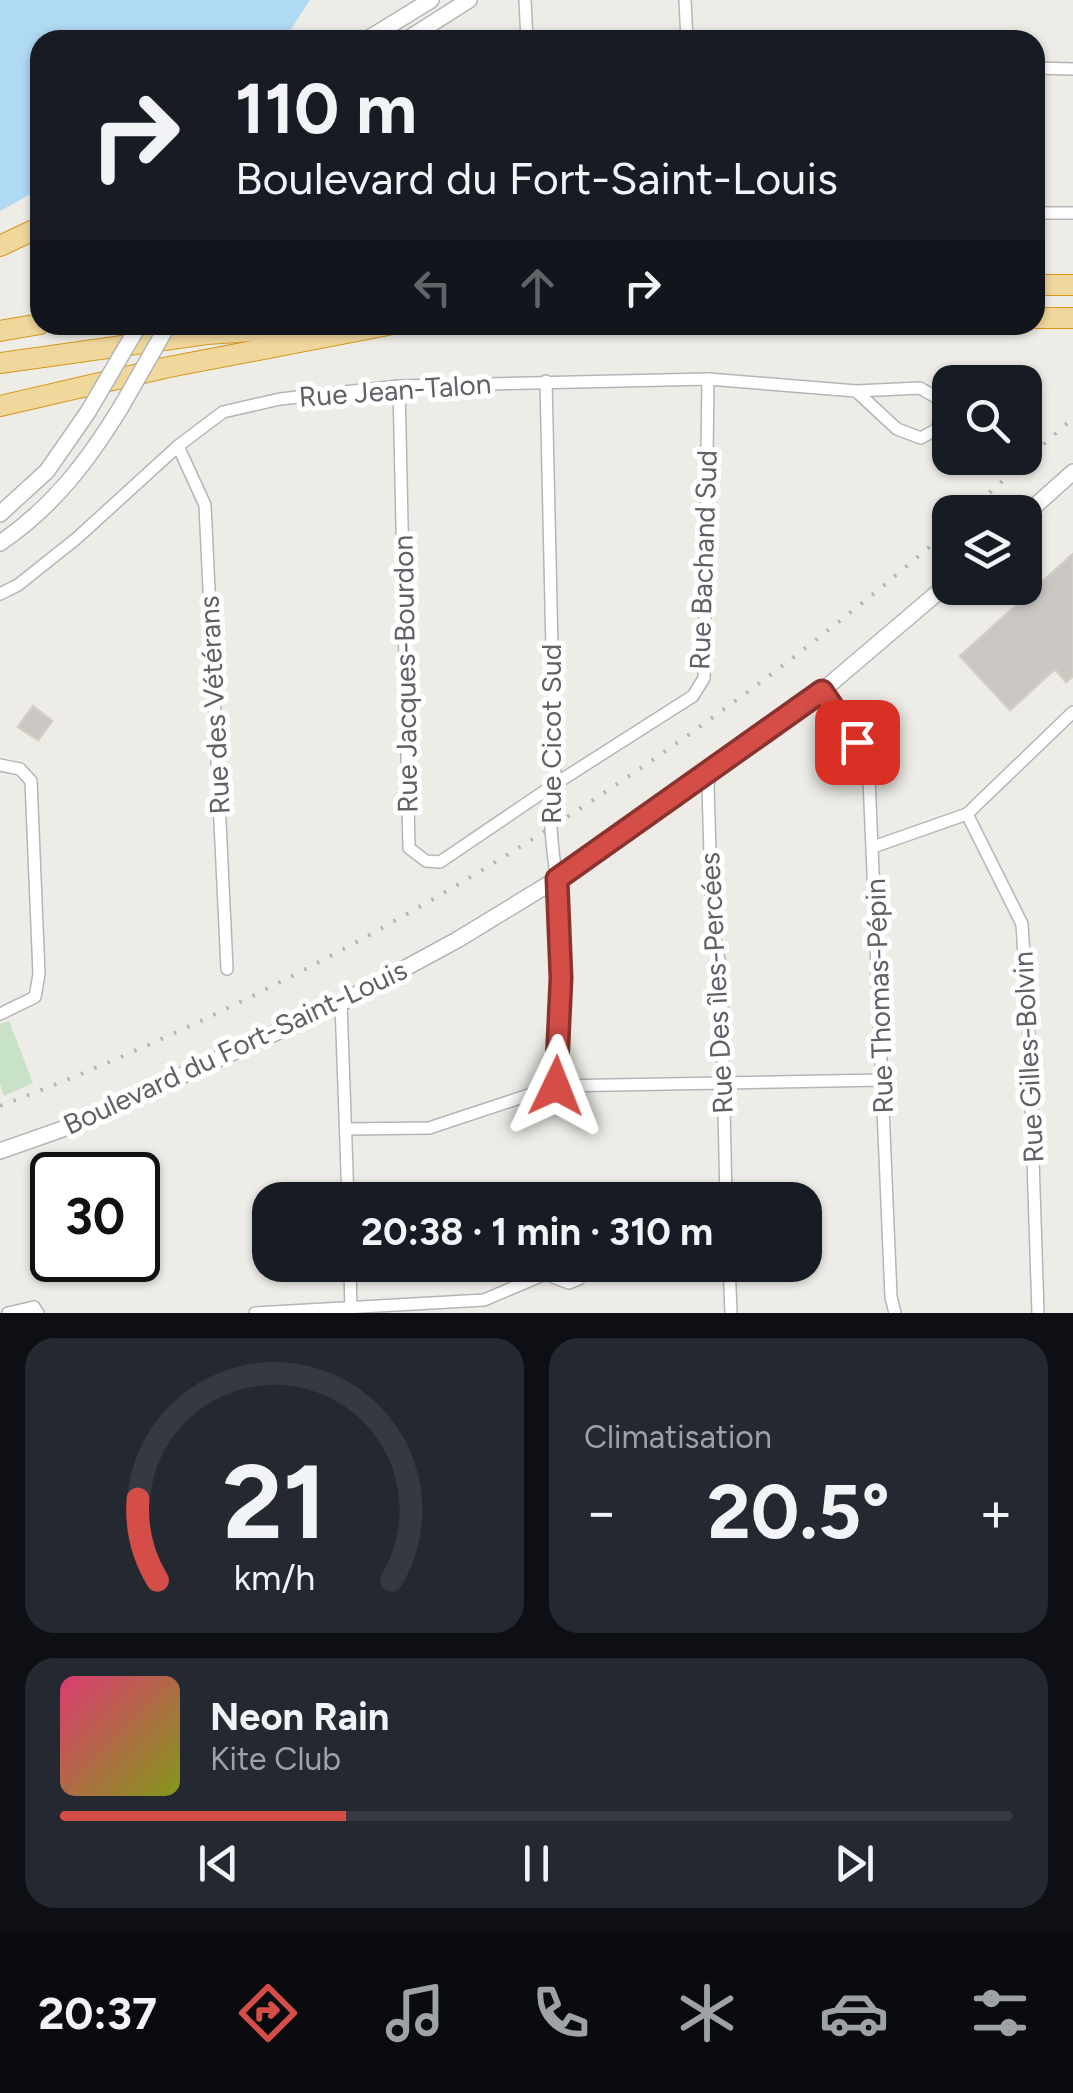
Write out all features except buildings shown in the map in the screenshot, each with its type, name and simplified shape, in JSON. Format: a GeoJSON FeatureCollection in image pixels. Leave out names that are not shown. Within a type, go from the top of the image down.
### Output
{"type":"FeatureCollection","features":[{"type":"Feature","properties":{"kind":"highway"},"geometry":{"type":"LineString","coordinates":[[0,246],[30,232]]}},
{"type":"Feature","properties":{"kind":"highway"},"geometry":{"type":"LineString","coordinates":[[1045,286],[1073,285]]}},
{"type":"Feature","properties":{"kind":"highway"},"geometry":{"type":"LineString","coordinates":[[1045,318],[1073,318]]}},
{"type":"Feature","properties":{"kind":"highway"},"geometry":{"type":"LineString","coordinates":[[0,331],[30,326]]}},
{"type":"Feature","properties":{"kind":"highway"},"geometry":{"type":"LineString","coordinates":[[0,363],[199,335]]}},
{"type":"Feature","properties":{"kind":"highway"},"geometry":{"type":"LineString","coordinates":[[0,406],[169,367],[336,335]]}},
{"type":"Feature","properties":{"kind":"street"},"geometry":{"type":"LineString","coordinates":[[382,30],[431,0]]}},
{"type":"Feature","properties":{"kind":"street"},"geometry":{"type":"LineString","coordinates":[[422,30],[469,0]]}},
{"type":"Feature","properties":{"kind":"street"},"geometry":{"type":"LineString","coordinates":[[526,0],[527,30]]}},
{"type":"Feature","properties":{"kind":"street"},"geometry":{"type":"LineString","coordinates":[[685,0],[686,30]]}},
{"type":"Feature","properties":{"kind":"street"},"geometry":{"type":"LineString","coordinates":[[1045,68],[1073,69]]}},
{"type":"Feature","properties":{"kind":"street"},"geometry":{"type":"LineString","coordinates":[[1045,213],[1073,213]]}},
{"type":"Feature","properties":{"kind":"street"},"geometry":{"type":"LineString","coordinates":[[0,514],[47,471],[88,412],[132,335]]}},
{"type":"Feature","properties":{"kind":"street"},"geometry":{"type":"LineString","coordinates":[[0,542],[40,512],[94,450],[162,335]]}},
{"type":"Feature","properties":{"kind":"street","name":"Rue Jean-Talon"},"geometry":{"type":"LineString","coordinates":[[0,594],[77,538],[178,446],[223,412],[280,398],[399,386],[546,381],[708,379],[856,391],[920,388],[944,402],[937,430],[921,438],[897,429],[856,391]]}},
{"type":"Feature","properties":{"kind":"street","name":"Rue Bachand Sud"},"geometry":{"type":"LineString","coordinates":[[554,784],[694,696],[704,678],[708,379]]}},
{"type":"Feature","properties":{"kind":"street","name":"Rue Cicot Sud"},"geometry":{"type":"LineString","coordinates":[[546,381],[554,784],[548,810],[557,879],[561,978],[556,1086]]}},
{"type":"Feature","properties":{"kind":"street","name":"Rue Jacques-Bourdon"},"geometry":{"type":"LineString","coordinates":[[399,386],[408,848],[426,860],[440,862],[554,784]]}},
{"type":"Feature","properties":{"kind":"street","name":"Rue des Vétérans"},"geometry":{"type":"LineString","coordinates":[[178,446],[204,505],[227,969]]}},
{"type":"Feature","properties":{"kind":"street"},"geometry":{"type":"LineString","coordinates":[[1042,500],[1073,472]]}},
{"type":"Feature","properties":{"kind":"street","name":"Boulevard du Fort-Saint-Louis"},"geometry":{"type":"LineString","coordinates":[[0,1151],[71,1126],[341,1003],[457,940],[557,879],[822,691],[932,597]]}},
{"type":"Feature","properties":{"kind":"street","name":"Rue Thomas-Pépin"},"geometry":{"type":"LineString","coordinates":[[822,691],[857,742],[870,778],[891,1297],[895,1313]]}},
{"type":"Feature","properties":{"kind":"street"},"geometry":{"type":"LineString","coordinates":[[873,847],[967,814],[1073,712]]}},
{"type":"Feature","properties":{"kind":"street"},"geometry":{"type":"LineString","coordinates":[[0,765],[20,769],[31,781],[40,974],[35,998],[0,1014]]}},
{"type":"Feature","properties":{"kind":"street","name":"Rue Des îles-Percées"},"geometry":{"type":"LineString","coordinates":[[713,767],[708,784],[709,824],[712,923],[721,970],[725,1182]]}},
{"type":"Feature","properties":{"kind":"street","name":"Rue Gilles-Bolvin"},"geometry":{"type":"LineString","coordinates":[[967,814],[1022,924],[1038,1313]]}},
{"type":"Feature","properties":{"kind":"street"},"geometry":{"type":"LineString","coordinates":[[341,1003],[348,1182]]}},
{"type":"Feature","properties":{"kind":"street"},"geometry":{"type":"LineString","coordinates":[[347,1129],[428,1128],[556,1086],[882,1080]]}},
{"type":"Feature","properties":{"kind":"street"},"geometry":{"type":"LineString","coordinates":[[350,1282],[351,1311]]}},
{"type":"Feature","properties":{"kind":"street"},"geometry":{"type":"LineString","coordinates":[[254,1313],[351,1311],[484,1300],[521,1282]]}},
{"type":"Feature","properties":{"kind":"street"},"geometry":{"type":"LineString","coordinates":[[730,1282],[731,1313]]}},
{"type":"Feature","properties":{"kind":"street"},"geometry":{"type":"LineString","coordinates":[[8,1313],[34,1307],[38,1313]]}},
{"type":"Feature","properties":{"kind":"green space"},"geometry":{"type":"Polygon","coordinates":[[[9,1021],[33,1083],[4,1096],[0,1084],[0,1024],[9,1021]]]}},
{"type":"Feature","properties":{"kind":"water"},"geometry":{"type":"Polygon","coordinates":[[[0,0],[310,0],[290,30],[30,30],[30,194],[0,211],[0,0]]]}},
{"type":"Feature","properties":{"kind":"railway"},"geometry":{"type":"LineString","coordinates":[[987,495],[1073,418]]}},
{"type":"Feature","properties":{"kind":"railway"},"geometry":{"type":"LineString","coordinates":[[0,1106],[128,1054],[254,995],[378,930],[500,859],[619,783],[734,702],[932,544]]}},
{"type":"Feature","properties":{"kind":"route"},"geometry":{"type":"LineString","coordinates":[[556,1086],[561,978],[557,879],[822,691],[857,742]]}}]}
